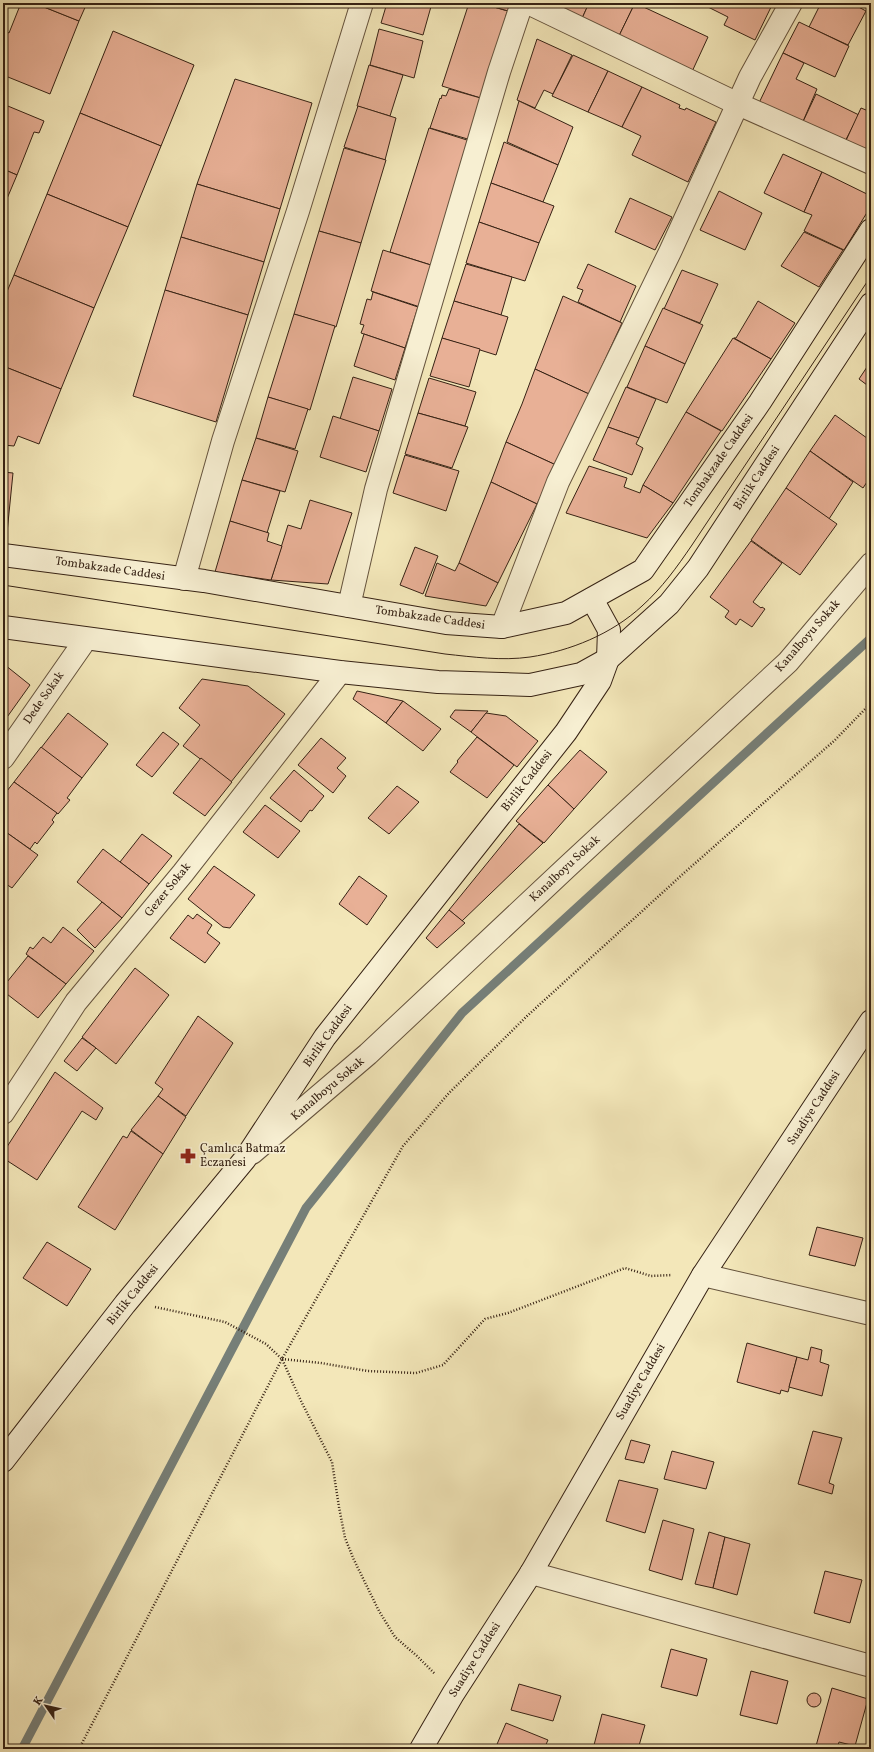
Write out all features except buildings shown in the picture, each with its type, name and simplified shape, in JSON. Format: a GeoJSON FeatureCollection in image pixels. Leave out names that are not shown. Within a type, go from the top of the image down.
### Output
{"type":"FeatureCollection","features":[{"type":"Feature","properties":{"kind":"street"},"geometry":{"type":"LineString","coordinates":[[184,579],[223,441],[298,212],[362,3]]}},
{"type":"Feature","properties":{"kind":"street"},"geometry":{"type":"LineString","coordinates":[[349,606],[376,489],[492,95],[522,3]]}},
{"type":"Feature","properties":{"kind":"street"},"geometry":{"type":"LineString","coordinates":[[528,3],[738,104],[871,163]]}},
{"type":"Feature","properties":{"kind":"street"},"geometry":{"type":"LineString","coordinates":[[502,627],[558,482],[670,252],[750,77],[791,3]]}},
{"type":"Feature","properties":{"kind":"street","name":"Tombakzade Caddesi"},"geometry":{"type":"LineString","coordinates":[[3,555],[184,579],[446,623],[502,627],[566,613],[643,570],[760,402],[871,230]]}},
{"type":"Feature","properties":{"kind":"street","name":"Birlik Caddesi"},"geometry":{"type":"LineString","coordinates":[[608,659],[668,604],[698,568],[871,304]]}},
{"type":"Feature","properties":{"kind":"street","name":"Kanalboyu Sokak"},"geometry":{"type":"LineString","coordinates":[[245,1159],[368,1054],[788,662],[871,564]]}},
{"type":"Feature","properties":{"kind":"street","name":"Birlik Caddesi"},"geometry":{"type":"LineString","coordinates":[[3,1461],[125,1304],[245,1159],[325,1037],[566,732],[600,681],[608,659],[610,630],[592,599]]}},
{"type":"Feature","properties":{"kind":"street"},"geometry":{"type":"LineString","coordinates":[[3,627],[340,672],[438,682],[530,685],[580,674],[608,659]]}},
{"type":"Feature","properties":{"kind":"street","name":"Dede Sokak"},"geometry":{"type":"LineString","coordinates":[[3,758],[86,639]]}},
{"type":"Feature","properties":{"kind":"street","name":"Gezer Sokak"},"geometry":{"type":"LineString","coordinates":[[3,1113],[76,1002],[183,873],[340,672]]}},
{"type":"Feature","properties":{"kind":"street","name":"Suadiye Caddesi"},"geometry":{"type":"LineString","coordinates":[[421,1749],[453,1694],[531,1573],[703,1275],[871,1021]]}},
{"type":"Feature","properties":{"kind":"street"},"geometry":{"type":"LineString","coordinates":[[703,1275],[871,1314]]}},
{"type":"Feature","properties":{"kind":"street"},"geometry":{"type":"LineString","coordinates":[[531,1573],[871,1666]]}},
{"type":"Feature","properties":{"kind":"path"},"geometry":{"type":"LineString","coordinates":[[79,1749],[282,1359],[403,1146],[449,1093],[527,1016],[684,873],[835,740],[871,703]]}},
{"type":"Feature","properties":{"kind":"path"},"geometry":{"type":"LineString","coordinates":[[282,1359],[321,1363],[368,1371],[416,1373],[442,1365],[485,1319],[508,1313],[625,1268],[651,1276],[703,1275]]}},
{"type":"Feature","properties":{"kind":"path"},"geometry":{"type":"LineString","coordinates":[[125,1304],[149,1306],[225,1322],[266,1344],[282,1359],[301,1401],[332,1462],[345,1538],[379,1611],[395,1637],[417,1656],[453,1694]]}},
{"type":"Feature","properties":{"kind":"waterway"},"geometry":{"type":"LineString","coordinates":[[22,1749],[306,1208],[462,1013],[871,638]]}},
{"type":"Feature","properties":{"kind":"tram line"},"geometry":{"type":"LineString","coordinates":[[3,585],[445,654],[498,659],[519,658],[545,654],[575,646],[604,633],[630,616],[642,606],[669,577],[692,545],[871,276]]}},
{"type":"Feature","properties":{"kind":"place","name":"Çamlıca Batmaz Eczanesi"},"geometry":{"type":"Point","coordinates":[188,1156]}}]}
